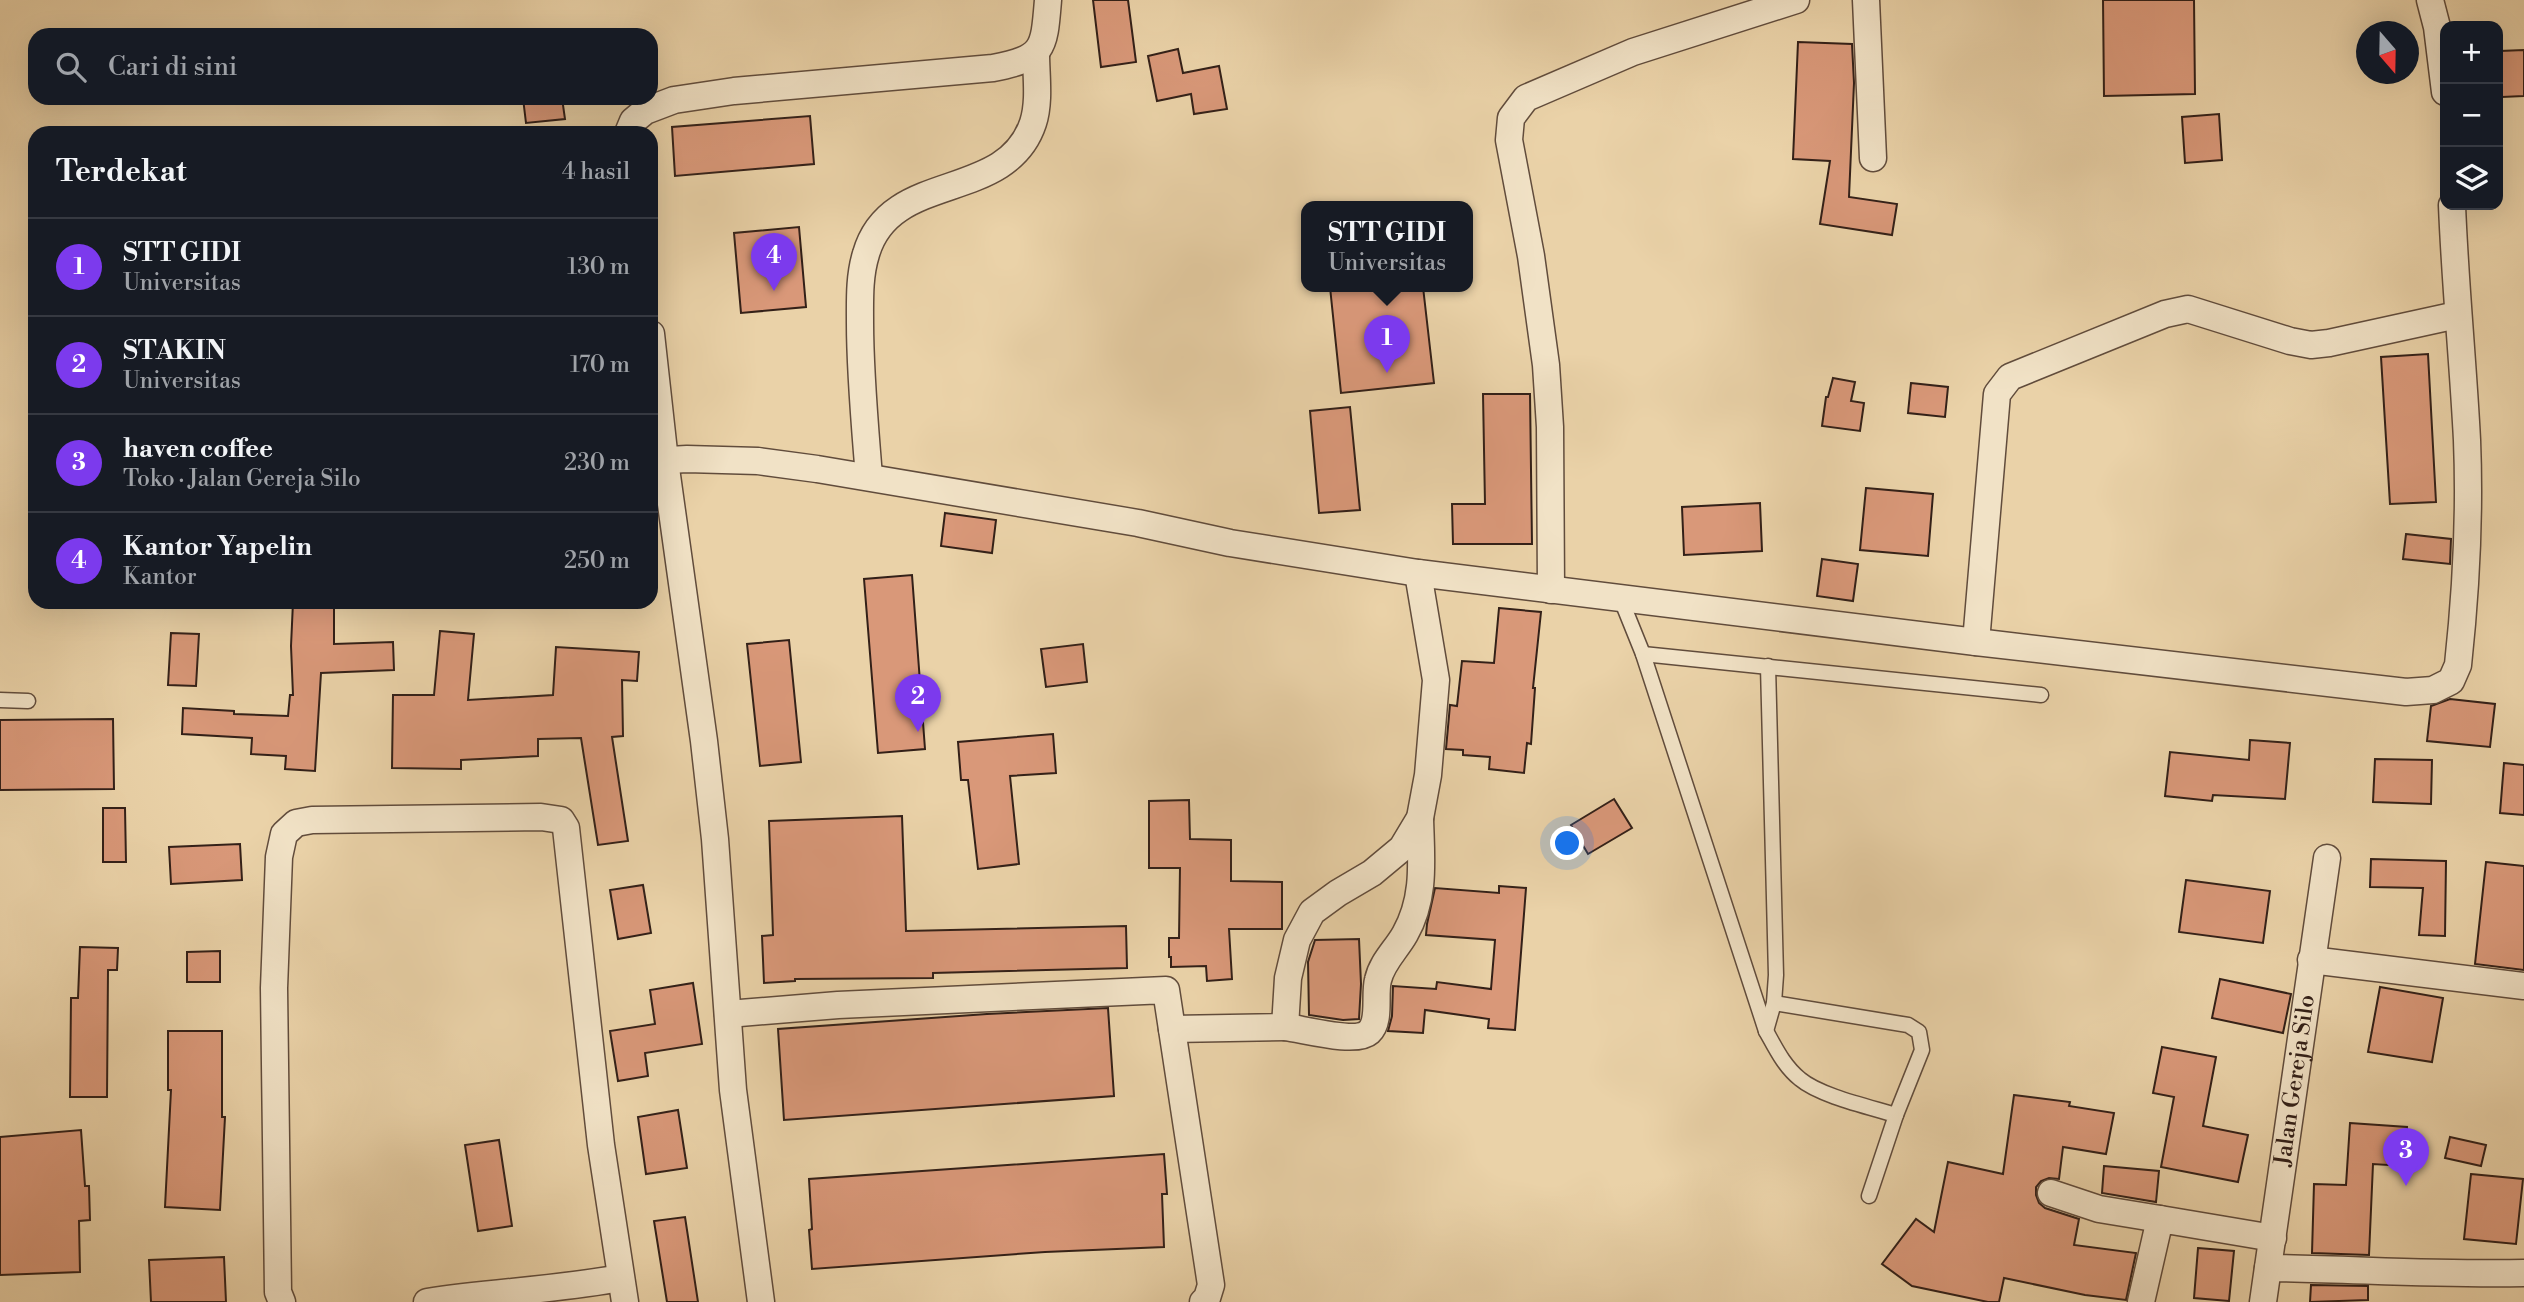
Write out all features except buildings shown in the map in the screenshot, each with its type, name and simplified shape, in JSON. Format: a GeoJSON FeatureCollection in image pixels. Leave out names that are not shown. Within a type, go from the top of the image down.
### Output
{"type":"FeatureCollection","features":[{"type":"Feature","properties":{"kind":"street"},"geometry":{"type":"LineString","coordinates":[[869,477],[860,353],[860,293],[866,253],[881,223],[904,203],[981,175],[1009,160],[1026,141],[1035,120],[1036,54],[1045,39],[1048,0]]}},
{"type":"Feature","properties":{"kind":"street"},"geometry":{"type":"LineString","coordinates":[[1563,592],[1546,365],[1531,256],[1509,140],[1511,118],[1526,98],[1633,52],[1796,0]]}},
{"type":"Feature","properties":{"kind":"street"},"geometry":{"type":"LineString","coordinates":[[1866,0],[1873,158]]}},
{"type":"Feature","properties":{"kind":"street"},"geometry":{"type":"LineString","coordinates":[[2430,0],[2437,27],[2444,84]]}},
{"type":"Feature","properties":{"kind":"street"},"geometry":{"type":"LineString","coordinates":[[631,126],[645,111],[674,100],[734,91],[993,68],[1019,63],[1036,54]]}},
{"type":"Feature","properties":{"kind":"street"},"geometry":{"type":"LineString","coordinates":[[761,1302],[733,1090],[715,839],[705,753],[658,461],[758,461],[869,477],[1138,523],[1230,543],[1418,573],[1563,592],[2406,692],[2433,690],[2451,681],[2458,665],[2466,540],[2467,441],[2452,210]]}},
{"type":"Feature","properties":{"kind":"street"},"geometry":{"type":"LineString","coordinates":[[1976,642],[1997,394],[2010,377],[2165,314],[2189,309],[2290,341],[2311,345],[2342,341],[2457,316]]}},
{"type":"Feature","properties":{"kind":"street"},"geometry":{"type":"LineString","coordinates":[[1172,1029],[1285,1027],[1354,1038],[1369,1033],[1376,1022],[1375,993],[1378,976],[1386,960],[1405,935],[1419,900],[1422,880],[1420,818],[1436,680],[1418,573]]}},
{"type":"Feature","properties":{"kind":"street"},"geometry":{"type":"LineString","coordinates":[[282,1302],[278,1293],[274,988],[279,857],[284,834],[296,823],[312,820],[541,817],[561,820],[566,828],[598,1118],[623,1290],[538,1291],[462,1296],[427,1302]]}},
{"type":"Feature","properties":{"kind":"street"},"geometry":{"type":"LineString","coordinates":[[1285,1027],[1288,978],[1297,940],[1312,912],[1372,873],[1402,848],[1420,818]]}},
{"type":"Feature","properties":{"kind":"street","name":"Jalan Gereja Silo"},"geometry":{"type":"LineString","coordinates":[[2263,1302],[2327,858]]}},
{"type":"Feature","properties":{"kind":"street"},"geometry":{"type":"LineString","coordinates":[[2311,960],[2524,986]]}},
{"type":"Feature","properties":{"kind":"street"},"geometry":{"type":"LineString","coordinates":[[728,1014],[838,1005],[1166,990],[1211,1285],[1203,1302]]}},
{"type":"Feature","properties":{"kind":"street"},"geometry":{"type":"LineString","coordinates":[[2051,1193],[2099,1209],[2273,1238]]}},
{"type":"Feature","properties":{"kind":"street"},"geometry":{"type":"LineString","coordinates":[[2141,1302],[2160,1219]]}},
{"type":"Feature","properties":{"kind":"street"},"geometry":{"type":"LineString","coordinates":[[2268,1268],[2366,1269],[2443,1275],[2524,1273]]}},
{"type":"Feature","properties":{"kind":"lane"},"geometry":{"type":"LineString","coordinates":[[1614,597],[1643,654],[1766,1031],[1783,1062],[1802,1081],[1839,1098],[1896,1115]]}},
{"type":"Feature","properties":{"kind":"lane"},"geometry":{"type":"LineString","coordinates":[[1643,654],[2041,695]]}},
{"type":"Feature","properties":{"kind":"lane"},"geometry":{"type":"LineString","coordinates":[[1766,1031],[1774,1003],[1776,975],[1768,666]]}},
{"type":"Feature","properties":{"kind":"lane"},"geometry":{"type":"LineString","coordinates":[[0,700],[28,701]]}},
{"type":"Feature","properties":{"kind":"lane"},"geometry":{"type":"LineString","coordinates":[[1774,1003],[1908,1025],[1919,1032],[1922,1050],[1896,1115],[1869,1196]]}},
{"type":"Feature","properties":{"kind":"place","name":"Kantor Yapelin"},"geometry":{"type":"Point","coordinates":[774,291]}},
{"type":"Feature","properties":{"kind":"place","name":"STT GIDI"},"geometry":{"type":"Point","coordinates":[1387,373]}},
{"type":"Feature","properties":{"kind":"place","name":"STAKIN"},"geometry":{"type":"Point","coordinates":[918,732]}},
{"type":"Feature","properties":{"kind":"place","name":"haven coffee"},"geometry":{"type":"Point","coordinates":[2406,1186]}}]}
